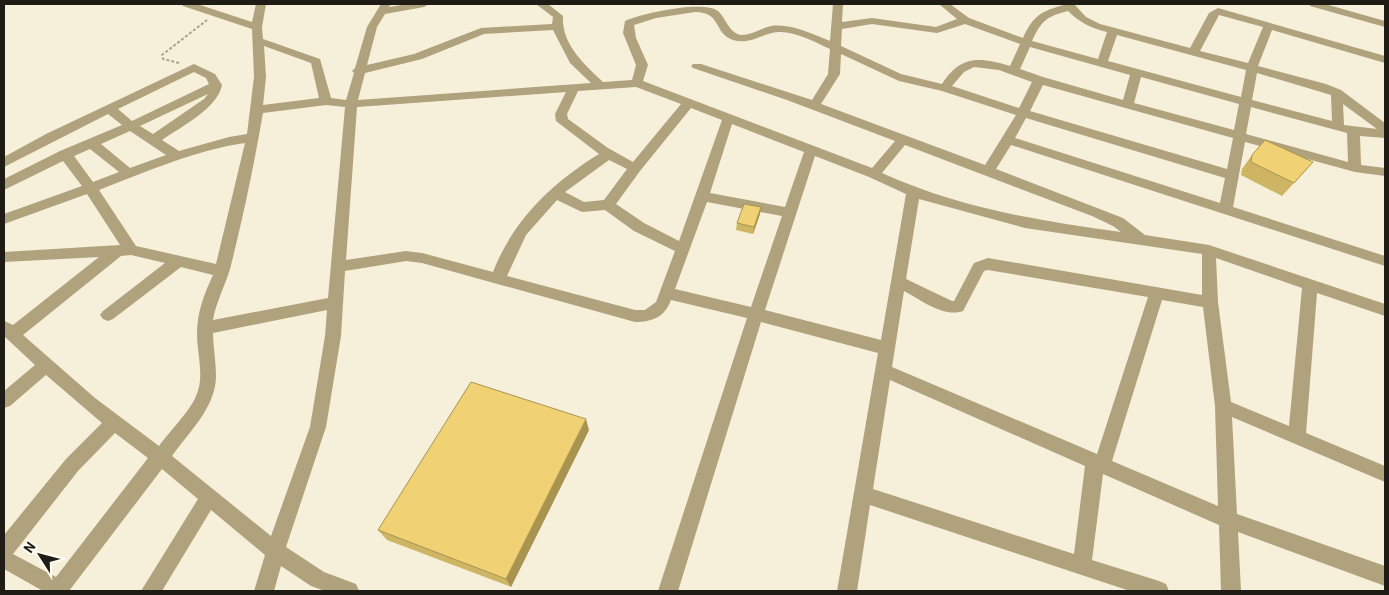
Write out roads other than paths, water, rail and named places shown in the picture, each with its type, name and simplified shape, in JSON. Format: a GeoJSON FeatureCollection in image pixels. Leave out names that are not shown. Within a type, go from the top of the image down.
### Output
{"type":"FeatureCollection","features":[{"type":"Feature","properties":{"kind":"street"},"geometry":{"type":"LineString","coordinates":[[187,4],[216,14],[316,61],[326,101]]}},
{"type":"Feature","properties":{"kind":"street"},"geometry":{"type":"LineString","coordinates":[[4,559],[58,590],[207,393],[209,381],[205,328],[216,284],[222,271],[257,110],[260,77],[258,34],[261,4]]}},
{"type":"Feature","properties":{"kind":"street"},"geometry":{"type":"LineString","coordinates":[[264,591],[275,551],[318,427],[328,375],[336,302],[350,104],[358,70],[372,27],[384,8],[424,4]]}},
{"type":"Feature","properties":{"kind":"street"},"geometry":{"type":"LineString","coordinates":[[541,4],[558,16],[557,27],[574,61],[601,86]]}},
{"type":"Feature","properties":{"kind":"street"},"geometry":{"type":"LineString","coordinates":[[814,106],[834,74],[838,4]]}},
{"type":"Feature","properties":{"kind":"street"},"geometry":{"type":"LineString","coordinates":[[944,4],[965,20],[1027,43],[1353,131],[1385,134]]}},
{"type":"Feature","properties":{"kind":"street"},"geometry":{"type":"LineString","coordinates":[[1314,4],[1346,8],[1385,24]]}},
{"type":"Feature","properties":{"kind":"street"},"geometry":{"type":"LineString","coordinates":[[1013,71],[1035,23],[1042,16],[1070,6],[1089,24],[1337,93],[1385,129]]}},
{"type":"Feature","properties":{"kind":"street"},"geometry":{"type":"LineString","coordinates":[[637,83],[642,65],[629,37],[627,27],[629,23],[639,17],[707,8],[714,12],[728,32],[734,36],[747,37],[776,28],[836,46],[899,77],[945,88],[1232,175]]}},
{"type":"Feature","properties":{"kind":"street"},"geometry":{"type":"LineString","coordinates":[[1194,52],[1216,11],[1223,11],[1385,60]]}},
{"type":"Feature","properties":{"kind":"street"},"geometry":{"type":"LineString","coordinates":[[838,26],[872,22],[937,30],[965,20]]}},
{"type":"Feature","properties":{"kind":"street"},"geometry":{"type":"LineString","coordinates":[[1226,208],[1252,68],[1269,25]]}},
{"type":"Feature","properties":{"kind":"street"},"geometry":{"type":"LineString","coordinates":[[358,70],[418,57],[481,31],[498,28],[557,27]]}},
{"type":"Feature","properties":{"kind":"street"},"geometry":{"type":"LineString","coordinates":[[1102,63],[1113,31]]}},
{"type":"Feature","properties":{"kind":"street"},"geometry":{"type":"LineString","coordinates":[[945,88],[958,70],[966,65],[984,64],[1239,137],[1355,168],[1385,172]]}},
{"type":"Feature","properties":{"kind":"street"},"geometry":{"type":"LineString","coordinates":[[697,66],[814,106],[1111,219],[1140,239]]}},
{"type":"Feature","properties":{"kind":"street"},"geometry":{"type":"LineString","coordinates":[[4,163],[48,138],[161,85],[194,67],[211,76],[216,85],[214,94],[208,102],[152,141]]}},
{"type":"Feature","properties":{"kind":"street"},"geometry":{"type":"LineString","coordinates":[[1127,105],[1137,72]]}},
{"type":"Feature","properties":{"kind":"street"},"geometry":{"type":"LineString","coordinates":[[988,171],[1009,140],[1038,80]]}},
{"type":"Feature","properties":{"kind":"street"},"geometry":{"type":"LineString","coordinates":[[257,110],[326,101],[350,104],[637,83],[728,120],[874,174],[913,192],[1025,223],[1209,250],[1385,310]]}},
{"type":"Feature","properties":{"kind":"street"},"geometry":{"type":"LineString","coordinates":[[4,185],[65,154],[164,112],[216,85]]}},
{"type":"Feature","properties":{"kind":"street"},"geometry":{"type":"LineString","coordinates":[[574,88],[560,117],[577,133],[635,168]]}},
{"type":"Feature","properties":{"kind":"street"},"geometry":{"type":"LineString","coordinates":[[1337,93],[1338,127]]}},
{"type":"Feature","properties":{"kind":"street"},"geometry":{"type":"LineString","coordinates":[[608,205],[635,168],[688,104]]}},
{"type":"Feature","properties":{"kind":"street"},"geometry":{"type":"LineString","coordinates":[[110,109],[152,141],[177,156]]}},
{"type":"Feature","properties":{"kind":"street"},"geometry":{"type":"LineString","coordinates":[[338,267],[406,256],[422,258],[635,316],[646,316],[655,312],[662,305],[728,120]]}},
{"type":"Feature","properties":{"kind":"street"},"geometry":{"type":"LineString","coordinates":[[1353,131],[1355,168]]}},
{"type":"Feature","properties":{"kind":"street"},"geometry":{"type":"LineString","coordinates":[[4,219],[177,156],[229,141],[251,138]]}},
{"type":"Feature","properties":{"kind":"street"},"geometry":{"type":"LineString","coordinates":[[874,174],[902,140]]}},
{"type":"Feature","properties":{"kind":"street"},"geometry":{"type":"LineString","coordinates":[[1009,140],[1226,208],[1385,261]]}},
{"type":"Feature","properties":{"kind":"street"},"geometry":{"type":"LineString","coordinates":[[91,143],[128,173]]}},
{"type":"Feature","properties":{"kind":"street"},"geometry":{"type":"LineString","coordinates":[[668,591],[756,314],[812,150]]}},
{"type":"Feature","properties":{"kind":"street"},"geometry":{"type":"LineString","coordinates":[[65,154],[90,188],[124,251]]}},
{"type":"Feature","properties":{"kind":"street"},"geometry":{"type":"LineString","coordinates":[[498,280],[508,255],[521,231],[572,179],[609,154]]}},
{"type":"Feature","properties":{"kind":"street"},"geometry":{"type":"LineString","coordinates":[[846,591],[883,370],[885,348],[913,192]]}},
{"type":"Feature","properties":{"kind":"street"},"geometry":{"type":"LineString","coordinates":[[557,194],[582,207],[608,205],[639,228],[682,249]]}},
{"type":"Feature","properties":{"kind":"street"},"geometry":{"type":"LineString","coordinates":[[702,196],[790,212]]}},
{"type":"Feature","properties":{"kind":"street"},"geometry":{"type":"LineString","coordinates":[[1209,250],[1210,302],[1224,406],[1231,591]]}},
{"type":"Feature","properties":{"kind":"street"},"geometry":{"type":"LineString","coordinates":[[4,257],[124,251],[222,271]]}},
{"type":"Feature","properties":{"kind":"street"},"geometry":{"type":"LineString","coordinates":[[124,251],[8,331],[113,423],[160,457],[275,551],[318,578],[349,591]]}},
{"type":"Feature","properties":{"kind":"street"},"geometry":{"type":"LineString","coordinates":[[108,315],[178,261]]}},
{"type":"Feature","properties":{"kind":"street"},"geometry":{"type":"LineString","coordinates":[[898,282],[954,308],[960,305],[980,268],[988,264],[1210,302]]}},
{"type":"Feature","properties":{"kind":"street"},"geometry":{"type":"LineString","coordinates":[[1297,437],[1310,285]]}},
{"type":"Feature","properties":{"kind":"street"},"geometry":{"type":"LineString","coordinates":[[1082,566],[1098,464],[1157,292]]}},
{"type":"Feature","properties":{"kind":"street"},"geometry":{"type":"LineString","coordinates":[[666,293],[756,314],[885,348]]}},
{"type":"Feature","properties":{"kind":"street"},"geometry":{"type":"LineString","coordinates":[[205,328],[336,302]]}},
{"type":"Feature","properties":{"kind":"street"},"geometry":{"type":"LineString","coordinates":[[4,401],[46,365]]}},
{"type":"Feature","properties":{"kind":"street"},"geometry":{"type":"LineString","coordinates":[[883,370],[1229,520],[1385,576]]}},
{"type":"Feature","properties":{"kind":"street"},"geometry":{"type":"LineString","coordinates":[[1224,406],[1385,474]]}},
{"type":"Feature","properties":{"kind":"street"},"geometry":{"type":"LineString","coordinates":[[4,550],[72,465],[113,423]]}},
{"type":"Feature","properties":{"kind":"street"},"geometry":{"type":"LineString","coordinates":[[863,494],[1158,591]]}},
{"type":"Feature","properties":{"kind":"street"},"geometry":{"type":"LineString","coordinates":[[151,591],[208,497]]}},
{"type":"Feature","properties":{"kind":"street"},"geometry":{"type":"LineString","coordinates":[[253,591],[275,551]]}}]}
